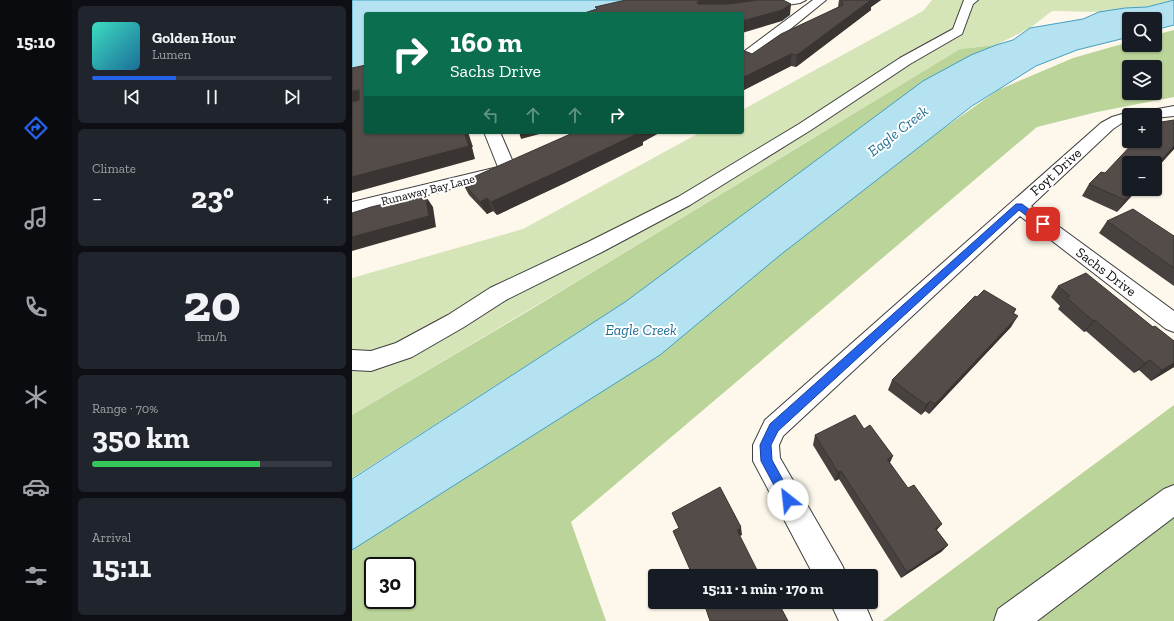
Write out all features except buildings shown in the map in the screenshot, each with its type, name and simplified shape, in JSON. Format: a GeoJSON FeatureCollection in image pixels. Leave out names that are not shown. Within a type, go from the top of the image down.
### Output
{"type":"FeatureCollection","features":[{"type":"Feature","properties":{"kind":"street"},"geometry":{"type":"LineString","coordinates":[[719,12],[800,0]]}},
{"type":"Feature","properties":{"kind":"street"},"geometry":{"type":"LineString","coordinates":[[744,57],[751,54],[820,0]]}},
{"type":"Feature","properties":{"kind":"street"},"geometry":{"type":"LineString","coordinates":[[352,360],[371,360],[404,350],[456,321],[498,294],[595,247],[684,200],[805,127],[905,61],[958,31],[968,2],[972,0]]}},
{"type":"Feature","properties":{"kind":"street"},"geometry":{"type":"LineString","coordinates":[[1162,113],[1174,111]]}},
{"type":"Feature","properties":{"kind":"street","name":"Foyt Drive"},"geometry":{"type":"LineString","coordinates":[[827,569],[767,461],[766,445],[769,436],[778,424],[1107,126],[1122,119]]}},
{"type":"Feature","properties":{"kind":"street","name":"Runaway Bay Lane"},"geometry":{"type":"LineString","coordinates":[[352,208],[514,166],[493,134]]}},
{"type":"Feature","properties":{"kind":"street","name":"Sachs Drive"},"geometry":{"type":"LineString","coordinates":[[1019,206],[1174,323]]}},
{"type":"Feature","properties":{"kind":"street"},"geometry":{"type":"LineString","coordinates":[[1010,621],[1174,499]]}},
{"type":"Feature","properties":{"kind":"street"},"geometry":{"type":"LineString","coordinates":[[850,609],[856,621]]}},
{"type":"Feature","properties":{"kind":"green space"},"geometry":{"type":"Polygon","coordinates":[[[932,0],[1173,0],[1147,7],[1125,8],[1099,12],[1052,11],[1030,28],[996,45],[960,49],[569,286],[352,415],[352,278],[523,229],[697,134],[744,134],[744,109],[923,11],[932,0]]]}},
{"type":"Feature","properties":{"kind":"green space"},"geometry":{"type":"Polygon","coordinates":[[[1174,30],[1174,97],[1162,99],[1162,60],[1122,60],[1122,100],[1159,100],[1097,112],[1037,127],[571,522],[606,621],[352,621],[352,547],[998,90],[1073,58],[1122,44],[1122,52],[1162,52],[1162,33],[1174,30]]]}},
{"type":"Feature","properties":{"kind":"green space"},"geometry":{"type":"Polygon","coordinates":[[[996,45],[971,55],[625,302],[352,478],[352,415],[530,310],[960,49],[996,45]]]}},
{"type":"Feature","properties":{"kind":"green space"},"geometry":{"type":"Polygon","coordinates":[[[1174,405],[1174,621],[883,621],[1174,405]]]}},
{"type":"Feature","properties":{"kind":"water"},"geometry":{"type":"Polygon","coordinates":[[[352,0],[657,0],[614,12],[364,12],[364,70],[352,72],[352,0]]]}},
{"type":"Feature","properties":{"kind":"water","name":"Eagle Creek"},"geometry":{"type":"Polygon","coordinates":[[[1174,0],[1174,25],[1162,28],[1162,12],[1122,12],[1122,39],[1077,50],[1036,66],[972,106],[779,256],[660,355],[352,550],[352,479],[625,302],[923,81],[971,55],[1013,40],[1030,28],[1083,19],[1099,12],[1125,8],[1147,7],[1174,0]]]}},
{"type":"Feature","properties":{"kind":"route"},"geometry":{"type":"LineString","coordinates":[[788,500],[767,461],[766,445],[774,428],[1019,206],[1043,224]]}}]}
